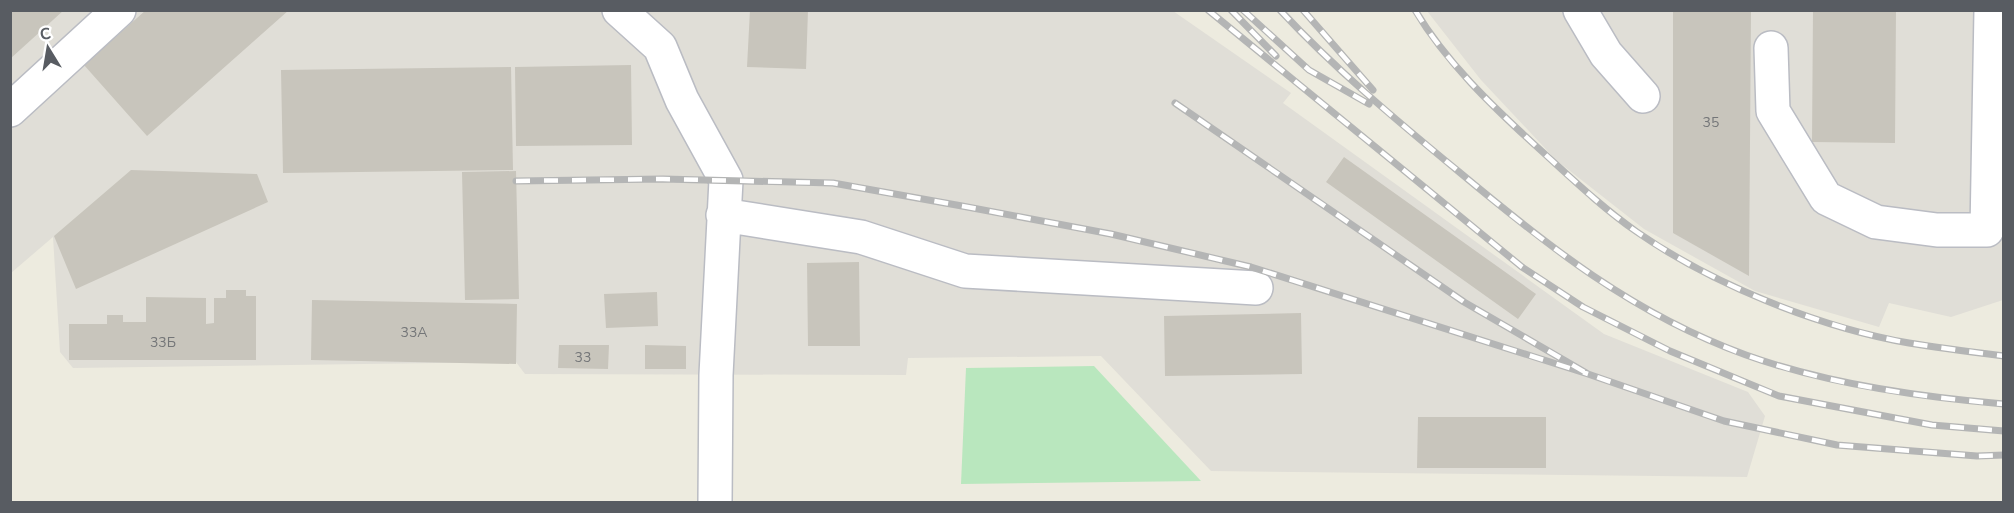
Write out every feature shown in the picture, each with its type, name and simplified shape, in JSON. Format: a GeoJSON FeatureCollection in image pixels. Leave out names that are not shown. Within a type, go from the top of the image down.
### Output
{"type":"FeatureCollection","features":[{"type":"Feature","properties":{"kind":"lane"},"geometry":{"type":"LineString","coordinates":[[10,110],[119,10]]}},
{"type":"Feature","properties":{"kind":"lane"},"geometry":{"type":"LineString","coordinates":[[619,10],[660,47],[682,100],[726,180],[716,375],[715,502]]}},
{"type":"Feature","properties":{"kind":"lane"},"geometry":{"type":"LineString","coordinates":[[1580,10],[1606,54],[1643,96]]}},
{"type":"Feature","properties":{"kind":"lane"},"geometry":{"type":"LineString","coordinates":[[1771,48],[1773,111],[1826,198],[1876,222],[1936,230],[1987,230],[1991,10]]}},
{"type":"Feature","properties":{"kind":"lane"},"geometry":{"type":"LineString","coordinates":[[723,215],[861,237],[965,271],[1256,288]]}},
{"type":"Feature","properties":{"kind":"shaded area"},"geometry":{"type":"Polygon","coordinates":[[[11,11],[1173,11],[1291,93],[1283,103],[1604,334],[1748,392],[1765,416],[1747,477],[1211,471],[1101,356],[908,358],[906,375],[525,374],[516,362],[73,368],[60,352],[53,237],[11,273],[11,11]]]}},
{"type":"Feature","properties":{"kind":"shaded area"},"geometry":{"type":"Polygon","coordinates":[[[1427,11],[2003,11],[2003,300],[1951,317],[1889,303],[1879,327],[1755,291],[1644,229],[1556,160],[1481,80],[1427,11]]]}},
{"type":"Feature","properties":{"kind":"green space"},"geometry":{"type":"Polygon","coordinates":[[[1094,366],[1201,481],[961,484],[966,368],[1094,366]]]}},
{"type":"Feature","properties":{"kind":"building"},"geometry":{"type":"Polygon","coordinates":[[[10,10],[64,10],[10,59],[10,10]]]}},
{"type":"Feature","properties":{"kind":"building"},"geometry":{"type":"Polygon","coordinates":[[[146,10],[289,10],[147,136],[84,65],[146,10]]]}},
{"type":"Feature","properties":{"kind":"building"},"geometry":{"type":"Polygon","coordinates":[[[750,10],[808,10],[806,69],[747,67],[750,10]]]}},
{"type":"Feature","properties":{"kind":"building"},"geometry":{"type":"Polygon","coordinates":[[[1673,10],[1751,10],[1749,276],[1673,233],[1673,10]]]}},
{"type":"Feature","properties":{"kind":"building"},"geometry":{"type":"Polygon","coordinates":[[[1813,10],[1896,10],[1895,143],[1812,142],[1813,10]]]}},
{"type":"Feature","properties":{"kind":"building"},"geometry":{"type":"Polygon","coordinates":[[[631,65],[632,145],[516,146],[515,67],[631,65]]]}},
{"type":"Feature","properties":{"kind":"building"},"geometry":{"type":"Polygon","coordinates":[[[511,67],[513,170],[283,173],[281,70],[511,67]]]}},
{"type":"Feature","properties":{"kind":"building"},"geometry":{"type":"Polygon","coordinates":[[[1344,157],[1536,294],[1518,319],[1326,182],[1344,157]]]}},
{"type":"Feature","properties":{"kind":"building"},"geometry":{"type":"Polygon","coordinates":[[[131,170],[257,174],[268,202],[76,289],[54,236],[131,170]]]}},
{"type":"Feature","properties":{"kind":"building"},"geometry":{"type":"Polygon","coordinates":[[[516,171],[519,299],[465,300],[462,172],[516,171]]]}},
{"type":"Feature","properties":{"kind":"building"},"geometry":{"type":"Polygon","coordinates":[[[859,262],[860,346],[808,346],[807,263],[859,262]]]}},
{"type":"Feature","properties":{"kind":"building"},"geometry":{"type":"Polygon","coordinates":[[[226,290],[246,290],[246,296],[256,296],[256,360],[69,360],[69,324],[107,324],[107,315],[123,315],[123,322],[146,322],[146,297],[206,298],[206,324],[214,323],[214,298],[226,298],[226,290]]]}},
{"type":"Feature","properties":{"kind":"building"},"geometry":{"type":"Polygon","coordinates":[[[657,292],[658,326],[606,328],[604,294],[657,292]]]}},
{"type":"Feature","properties":{"kind":"building"},"geometry":{"type":"Polygon","coordinates":[[[312,300],[517,304],[516,364],[311,360],[312,300]]]}},
{"type":"Feature","properties":{"kind":"building"},"geometry":{"type":"Polygon","coordinates":[[[1301,313],[1302,374],[1165,376],[1164,316],[1301,313]]]}},
{"type":"Feature","properties":{"kind":"building"},"geometry":{"type":"Polygon","coordinates":[[[559,345],[609,345],[608,369],[558,368],[559,345]]]}},
{"type":"Feature","properties":{"kind":"building"},"geometry":{"type":"Polygon","coordinates":[[[645,345],[686,346],[686,369],[645,369],[645,345]]]}},
{"type":"Feature","properties":{"kind":"building"},"geometry":{"type":"Polygon","coordinates":[[[1418,417],[1546,417],[1546,468],[1417,468],[1418,417]]]}},
{"type":"Feature","properties":{"kind":"railway"},"geometry":{"type":"LineString","coordinates":[[1208,10],[1522,267],[1583,307],[1670,351],[1779,396],[1932,425],[2004,431]]}},
{"type":"Feature","properties":{"kind":"railway"},"geometry":{"type":"LineString","coordinates":[[1231,10],[1276,56]]}},
{"type":"Feature","properties":{"kind":"railway"},"geometry":{"type":"LineString","coordinates":[[1243,10],[1309,70],[1369,104]]}},
{"type":"Feature","properties":{"kind":"railway"},"geometry":{"type":"LineString","coordinates":[[1280,10],[1366,94],[1526,226],[1594,276],[1666,320],[1746,355],[1808,374],[1873,388],[2004,404]]}},
{"type":"Feature","properties":{"kind":"railway"},"geometry":{"type":"LineString","coordinates":[[1303,10],[1373,90]]}},
{"type":"Feature","properties":{"kind":"railway"},"geometry":{"type":"LineString","coordinates":[[1415,10],[1455,65],[1503,115],[1598,201],[1637,232],[1666,251],[1732,286],[1803,315],[1874,336],[2004,356]]}},
{"type":"Feature","properties":{"kind":"railway"},"geometry":{"type":"LineString","coordinates":[[1175,103],[1464,302],[1588,374],[1724,421],[1837,445],[1977,456],[2004,455]]}},
{"type":"Feature","properties":{"kind":"railway"},"geometry":{"type":"LineString","coordinates":[[516,181],[663,179],[833,183],[962,206],[1111,234],[1251,267],[1588,374]]}}]}
